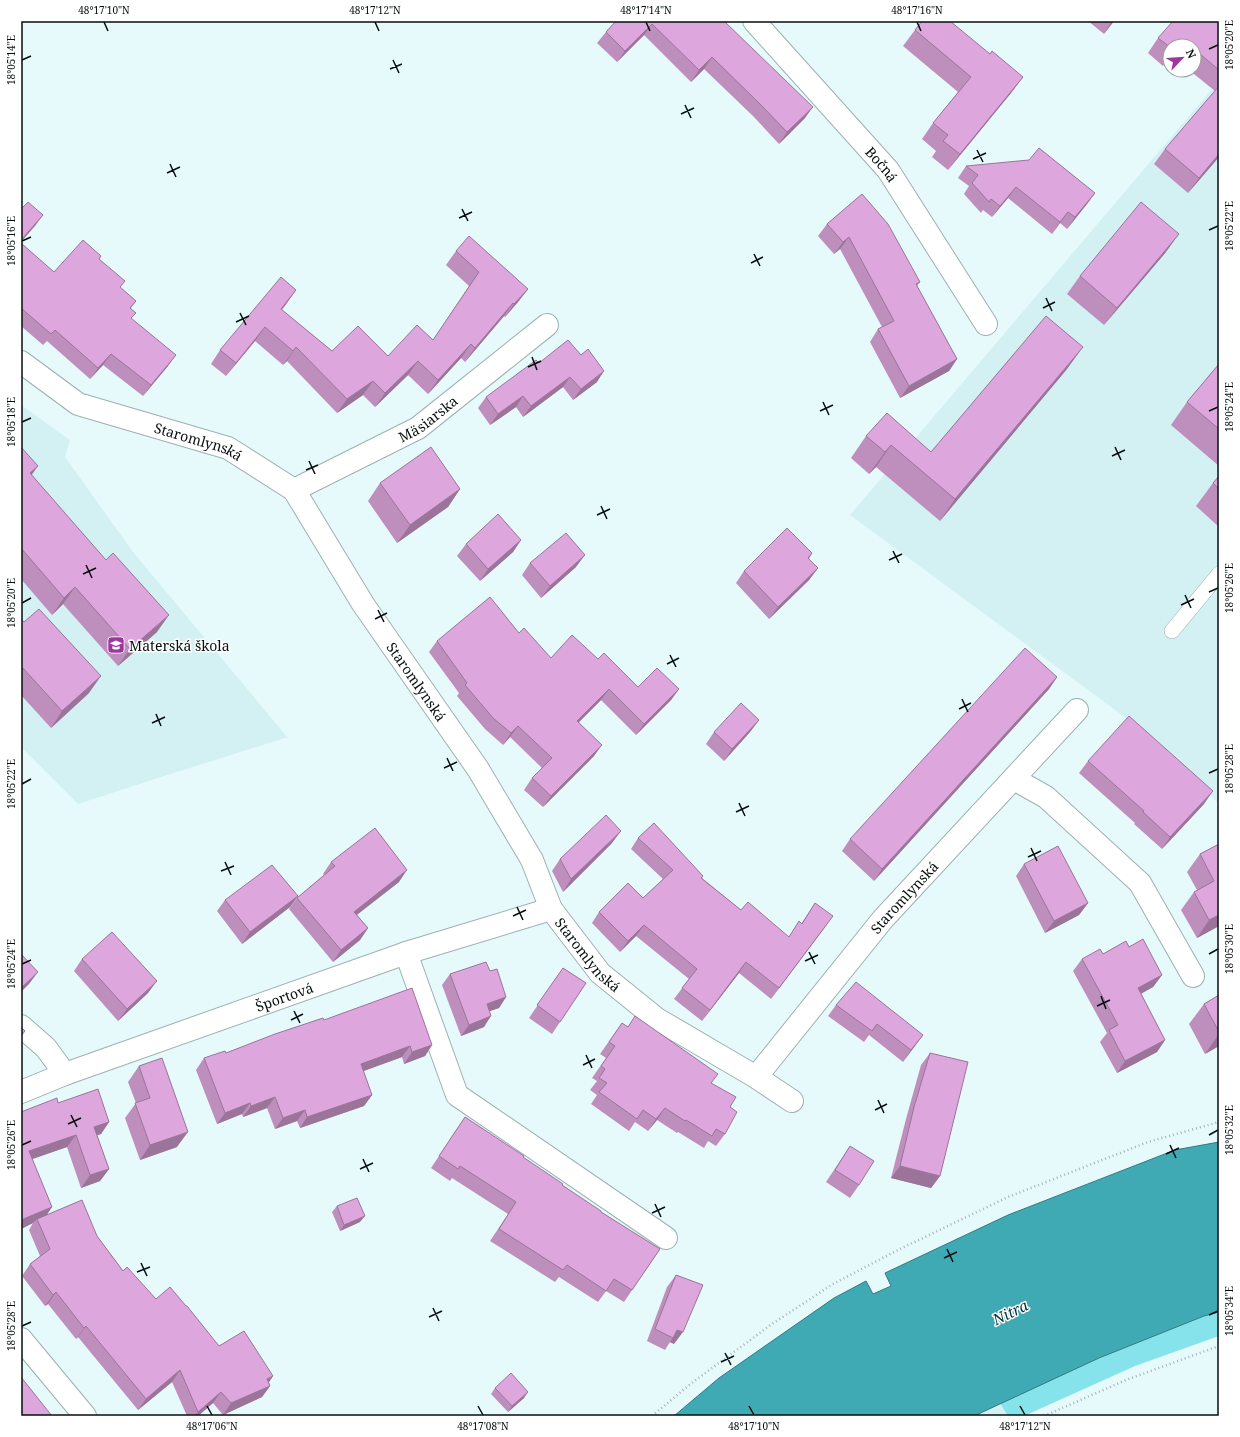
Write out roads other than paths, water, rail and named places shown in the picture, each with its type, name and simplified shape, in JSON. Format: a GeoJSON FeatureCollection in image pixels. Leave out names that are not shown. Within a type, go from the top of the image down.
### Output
{"type":"FeatureCollection","features":[{"type":"Feature","properties":{"kind":"street","name":"Bočná"},"geometry":{"type":"LineString","coordinates":[[754,21],[888,170],[986,324]]}},
{"type":"Feature","properties":{"kind":"street","name":"Mäsiarska"},"geometry":{"type":"LineString","coordinates":[[294,490],[418,428],[547,325]]}},
{"type":"Feature","properties":{"kind":"street","name":"Staromlynská"},"geometry":{"type":"LineString","coordinates":[[21,362],[78,404],[228,448],[294,490],[363,604],[478,769],[532,860],[551,909],[600,973],[657,1019],[792,1101]]}},
{"type":"Feature","properties":{"kind":"street","name":"Staromlynská"},"geometry":{"type":"LineString","coordinates":[[756,1078],[884,919],[1077,710]]}},
{"type":"Feature","properties":{"kind":"street"},"geometry":{"type":"LineString","coordinates":[[1014,779],[1046,797],[1140,883],[1194,976]]}},
{"type":"Feature","properties":{"kind":"street","name":"Športová"},"geometry":{"type":"LineString","coordinates":[[21,1092],[65,1074],[406,953],[551,909]]}},
{"type":"Feature","properties":{"kind":"street"},"geometry":{"type":"LineString","coordinates":[[406,953],[457,1095],[666,1238]]}},
{"type":"Feature","properties":{"kind":"street"},"geometry":{"type":"LineString","coordinates":[[21,1026],[46,1048],[65,1074]]}},
{"type":"Feature","properties":{"kind":"street"},"geometry":{"type":"LineString","coordinates":[[21,1339],[85,1416]]}},
{"type":"Feature","properties":{"kind":"lane"},"geometry":{"type":"LineString","coordinates":[[1172,631],[1219,574]]}},
{"type":"Feature","properties":{"kind":"water","name":"Nitra"},"geometry":{"type":"Polygon","coordinates":[[[1219,1142],[1219,1312],[1204,1316],[1099,1358],[974,1416],[674,1416],[719,1378],[834,1298],[866,1281],[873,1294],[891,1286],[885,1273],[1008,1215],[1175,1150],[1219,1142]]]}},
{"type":"Feature","properties":{"kind":"place","name":"Materská škola"},"geometry":{"type":"Point","coordinates":[116,645]}}]}
